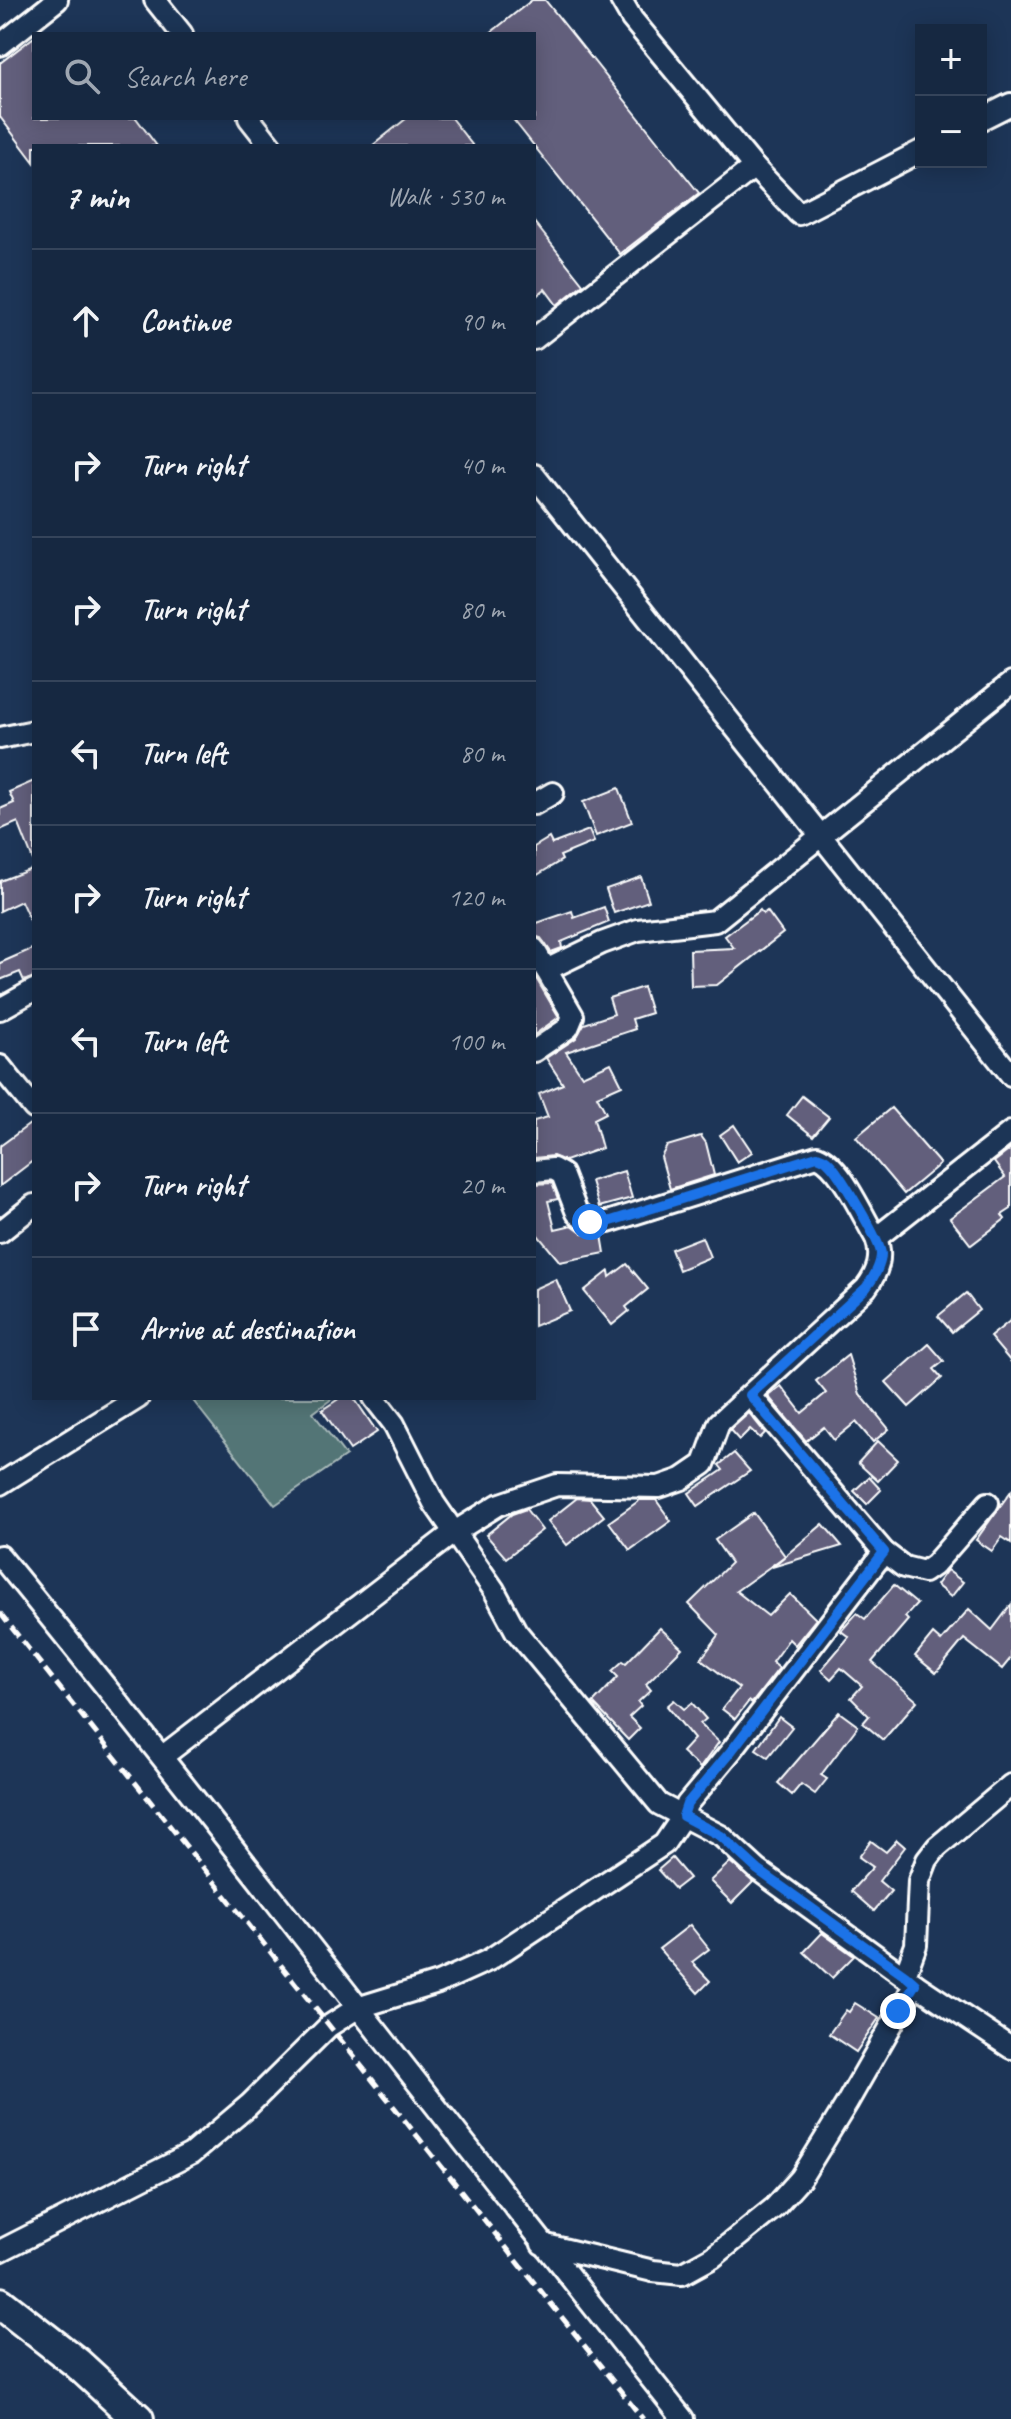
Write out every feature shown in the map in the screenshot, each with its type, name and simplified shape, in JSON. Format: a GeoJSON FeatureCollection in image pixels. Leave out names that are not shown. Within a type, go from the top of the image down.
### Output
{"type":"FeatureCollection","features":[{"type":"Feature","properties":{"kind":"main road"},"geometry":{"type":"LineString","coordinates":[[0,2303],[77,2363],[138,2419]]}},
{"type":"Feature","properties":{"kind":"street"},"geometry":{"type":"LineString","coordinates":[[0,45],[57,0]]}},
{"type":"Feature","properties":{"kind":"street"},"geometry":{"type":"LineString","coordinates":[[155,0],[180,32]]}},
{"type":"Feature","properties":{"kind":"street"},"geometry":{"type":"LineString","coordinates":[[621,0],[632,19],[754,167],[799,214],[915,154]]}},
{"type":"Feature","properties":{"kind":"street"},"geometry":{"type":"LineString","coordinates":[[987,116],[1011,104]]}},
{"type":"Feature","properties":{"kind":"street"},"geometry":{"type":"LineString","coordinates":[[251,120],[269,144]]}},
{"type":"Feature","properties":{"kind":"street"},"geometry":{"type":"LineString","coordinates":[[536,337],[754,167]]}},
{"type":"Feature","properties":{"kind":"street"},"geometry":{"type":"LineString","coordinates":[[536,478],[1011,1075]]}},
{"type":"Feature","properties":{"kind":"street"},"geometry":{"type":"LineString","coordinates":[[546,970],[602,943],[638,930],[715,921],[1011,683]]}},
{"type":"Feature","properties":{"kind":"street"},"geometry":{"type":"LineString","coordinates":[[0,738],[32,731]]}},
{"type":"Feature","properties":{"kind":"street"},"geometry":{"type":"LineString","coordinates":[[536,803],[553,793]]}},
{"type":"Feature","properties":{"kind":"street"},"geometry":{"type":"LineString","coordinates":[[536,952],[573,1016],[568,1028],[536,1050]]}},
{"type":"Feature","properties":{"kind":"street"},"geometry":{"type":"LineString","coordinates":[[0,1009],[32,991]]}},
{"type":"Feature","properties":{"kind":"street"},"geometry":{"type":"LineString","coordinates":[[0,1066],[32,1106]]}},
{"type":"Feature","properties":{"kind":"street"},"geometry":{"type":"LineString","coordinates":[[876,1238],[1011,1132]]}},
{"type":"Feature","properties":{"kind":"street"},"geometry":{"type":"LineString","coordinates":[[163,1756],[453,1533],[498,1505],[557,1485],[659,1487],[682,1479],[704,1464],[719,1423],[866,1288],[873,1278],[881,1253],[876,1238],[837,1173],[827,1160],[817,1156],[608,1222],[590,1222],[577,1213],[562,1174],[553,1169],[536,1171]]}},
{"type":"Feature","properties":{"kind":"street"},"geometry":{"type":"LineString","coordinates":[[0,1232],[32,1207]]}},
{"type":"Feature","properties":{"kind":"street"},"geometry":{"type":"LineString","coordinates":[[750,1395],[884,1552],[904,1567],[924,1572],[934,1565],[988,1503]]}},
{"type":"Feature","properties":{"kind":"street"},"geometry":{"type":"LineString","coordinates":[[0,1484],[135,1400]]}},
{"type":"Feature","properties":{"kind":"street"},"geometry":{"type":"LineString","coordinates":[[376,1400],[394,1424],[434,1503],[494,1590],[516,1631],[659,1804],[721,1836],[758,1870],[1011,2048]]}},
{"type":"Feature","properties":{"kind":"street"},"geometry":{"type":"LineString","coordinates":[[0,2251],[191,2154],[249,2105],[329,2026],[357,2008],[438,1983],[489,1960],[664,1844],[683,1816],[687,1804],[884,1552]]}},
{"type":"Feature","properties":{"kind":"street"},"geometry":{"type":"LineString","coordinates":[[0,1556],[163,1756],[542,2244],[683,2419]]}},
{"type":"Feature","properties":{"kind":"street"},"geometry":{"type":"LineString","coordinates":[[542,2244],[653,2271],[682,2274],[713,2257],[775,2207],[801,2178],[847,2103],[910,1979],[916,1945],[919,1881],[927,1860],[937,1847],[1011,1785]]}},
{"type":"Feature","properties":{"kind":"green space"},"geometry":{"type":"Polygon","coordinates":[[[193,1400],[330,1400],[313,1413],[346,1456],[275,1505],[193,1400]]]}},
{"type":"Feature","properties":{"kind":"building"},"geometry":{"type":"Polygon","coordinates":[[[532,0],[545,0],[699,193],[620,254],[536,148],[536,144],[533,144],[514,120],[536,120],[536,32],[492,32],[532,0]]]}},
{"type":"Feature","properties":{"kind":"building"},"geometry":{"type":"Polygon","coordinates":[[[32,39],[32,120],[138,120],[156,144],[32,144],[32,159],[0,117],[0,63],[32,39]]]}},
{"type":"Feature","properties":{"kind":"building"},"geometry":{"type":"Polygon","coordinates":[[[404,120],[453,120],[471,144],[374,144],[404,120]]]}},
{"type":"Feature","properties":{"kind":"building"},"geometry":{"type":"Polygon","coordinates":[[[536,225],[583,284],[557,305],[545,289],[536,296],[536,225]]]}},
{"type":"Feature","properties":{"kind":"building"},"geometry":{"type":"Polygon","coordinates":[[[32,782],[32,857],[18,822],[0,830],[0,809],[14,803],[9,792],[32,782]]]}},
{"type":"Feature","properties":{"kind":"building"},"geometry":{"type":"Polygon","coordinates":[[[619,788],[632,822],[596,836],[583,802],[619,788]]]}},
{"type":"Feature","properties":{"kind":"building"},"geometry":{"type":"Polygon","coordinates":[[[589,830],[594,842],[560,856],[562,860],[536,876],[536,846],[549,838],[552,844],[589,830]]]}},
{"type":"Feature","properties":{"kind":"building"},"geometry":{"type":"Polygon","coordinates":[[[32,869],[32,926],[21,901],[0,911],[0,881],[32,869]]]}},
{"type":"Feature","properties":{"kind":"building"},"geometry":{"type":"Polygon","coordinates":[[[641,877],[649,901],[614,913],[606,889],[641,877]]]}},
{"type":"Feature","properties":{"kind":"building"},"geometry":{"type":"Polygon","coordinates":[[[604,907],[609,922],[561,942],[562,948],[551,952],[541,938],[536,937],[536,923],[572,911],[574,918],[604,907]]]}},
{"type":"Feature","properties":{"kind":"building"},"geometry":{"type":"Polygon","coordinates":[[[760,910],[763,914],[767,911],[783,933],[717,985],[691,986],[690,950],[734,948],[725,936],[760,910]]]}},
{"type":"Feature","properties":{"kind":"building"},"geometry":{"type":"Polygon","coordinates":[[[32,949],[32,978],[24,981],[20,972],[0,980],[0,963],[32,949]]]}},
{"type":"Feature","properties":{"kind":"building"},"geometry":{"type":"Polygon","coordinates":[[[536,978],[559,1017],[536,1034],[536,978]]]}},
{"type":"Feature","properties":{"kind":"building"},"geometry":{"type":"Polygon","coordinates":[[[643,987],[651,1013],[632,1019],[635,1029],[566,1052],[582,1076],[611,1063],[622,1085],[597,1096],[606,1113],[594,1119],[602,1148],[565,1161],[553,1156],[536,1158],[536,1120],[548,1117],[539,1094],[563,1084],[546,1058],[576,1038],[584,1024],[614,1014],[609,998],[643,987]]]}},
{"type":"Feature","properties":{"kind":"building"},"geometry":{"type":"Polygon","coordinates":[[[802,1096],[829,1117],[813,1136],[787,1115],[802,1096]]]}},
{"type":"Feature","properties":{"kind":"building"},"geometry":{"type":"Polygon","coordinates":[[[891,1108],[940,1164],[904,1194],[856,1137],[891,1108]]]}},
{"type":"Feature","properties":{"kind":"building"},"geometry":{"type":"Polygon","coordinates":[[[32,1122],[32,1162],[0,1186],[0,1146],[32,1122]]]}},
{"type":"Feature","properties":{"kind":"building"},"geometry":{"type":"Polygon","coordinates":[[[734,1125],[752,1152],[737,1162],[720,1135],[734,1125]]]}},
{"type":"Feature","properties":{"kind":"building"},"geometry":{"type":"Polygon","coordinates":[[[701,1136],[706,1143],[714,1175],[670,1189],[661,1157],[667,1146],[701,1136]]]}},
{"type":"Feature","properties":{"kind":"building"},"geometry":{"type":"Polygon","coordinates":[[[1011,1149],[1011,1209],[1002,1215],[1005,1219],[971,1245],[950,1218],[1005,1177],[994,1162],[1011,1149]]]}},
{"type":"Feature","properties":{"kind":"building"},"geometry":{"type":"Polygon","coordinates":[[[624,1171],[632,1198],[599,1207],[591,1181],[624,1171]]]}},
{"type":"Feature","properties":{"kind":"building"},"geometry":{"type":"Polygon","coordinates":[[[552,1183],[558,1199],[548,1201],[555,1229],[572,1225],[583,1233],[602,1235],[605,1253],[560,1262],[537,1234],[536,1184],[552,1183]]]}},
{"type":"Feature","properties":{"kind":"building"},"geometry":{"type":"Polygon","coordinates":[[[702,1237],[710,1257],[679,1270],[671,1249],[702,1237]]]}},
{"type":"Feature","properties":{"kind":"building"},"geometry":{"type":"Polygon","coordinates":[[[627,1264],[648,1289],[626,1307],[629,1311],[612,1325],[584,1291],[609,1271],[610,1277],[627,1264]]]}},
{"type":"Feature","properties":{"kind":"building"},"geometry":{"type":"Polygon","coordinates":[[[556,1279],[570,1311],[536,1325],[536,1288],[556,1279]]]}},
{"type":"Feature","properties":{"kind":"building"},"geometry":{"type":"Polygon","coordinates":[[[966,1293],[979,1310],[952,1332],[938,1316],[966,1293]]]}},
{"type":"Feature","properties":{"kind":"building"},"geometry":{"type":"Polygon","coordinates":[[[1011,1320],[1011,1362],[990,1337],[1011,1320]]]}},
{"type":"Feature","properties":{"kind":"building"},"geometry":{"type":"Polygon","coordinates":[[[929,1344],[944,1361],[934,1369],[942,1378],[909,1407],[886,1382],[929,1344]]]}},
{"type":"Feature","properties":{"kind":"building"},"geometry":{"type":"Polygon","coordinates":[[[848,1355],[860,1394],[889,1429],[873,1442],[856,1422],[834,1440],[824,1427],[806,1441],[768,1396],[781,1386],[802,1413],[826,1393],[816,1381],[848,1355]]]}},
{"type":"Feature","properties":{"kind":"building"},"geometry":{"type":"Polygon","coordinates":[[[337,1400],[355,1400],[377,1432],[350,1450],[322,1410],[337,1400]]]}},
{"type":"Feature","properties":{"kind":"building"},"geometry":{"type":"Polygon","coordinates":[[[749,1413],[765,1433],[760,1438],[750,1429],[739,1440],[730,1430],[749,1413]]]}},
{"type":"Feature","properties":{"kind":"building"},"geometry":{"type":"Polygon","coordinates":[[[878,1441],[898,1460],[878,1481],[858,1463],[878,1441]]]}},
{"type":"Feature","properties":{"kind":"building"},"geometry":{"type":"Polygon","coordinates":[[[734,1453],[750,1471],[698,1506],[689,1493],[723,1470],[719,1465],[734,1453]]]}},
{"type":"Feature","properties":{"kind":"building"},"geometry":{"type":"Polygon","coordinates":[[[869,1477],[881,1490],[867,1504],[854,1491],[869,1477]]]}},
{"type":"Feature","properties":{"kind":"building"},"geometry":{"type":"Polygon","coordinates":[[[1011,1491],[1011,1543],[1002,1537],[992,1551],[976,1540],[1011,1491]]]}},
{"type":"Feature","properties":{"kind":"building"},"geometry":{"type":"Polygon","coordinates":[[[577,1498],[590,1499],[604,1516],[567,1545],[548,1521],[577,1498]]]}},
{"type":"Feature","properties":{"kind":"building"},"geometry":{"type":"Polygon","coordinates":[[[640,1500],[656,1500],[671,1521],[630,1550],[609,1522],[640,1500]]]}},
{"type":"Feature","properties":{"kind":"building"},"geometry":{"type":"Polygon","coordinates":[[[526,1509],[542,1530],[506,1558],[486,1535],[512,1514],[526,1509]]]}},
{"type":"Feature","properties":{"kind":"building"},"geometry":{"type":"Polygon","coordinates":[[[754,1513],[785,1556],[736,1591],[768,1616],[790,1594],[816,1619],[795,1645],[789,1639],[772,1662],[779,1668],[752,1703],[749,1701],[735,1719],[722,1709],[739,1688],[701,1659],[719,1635],[689,1604],[731,1563],[715,1540],[754,1513]]]}},
{"type":"Feature","properties":{"kind":"building"},"geometry":{"type":"Polygon","coordinates":[[[823,1524],[842,1546],[772,1567],[823,1524]]]}},
{"type":"Feature","properties":{"kind":"building"},"geometry":{"type":"Polygon","coordinates":[[[947,1570],[963,1582],[951,1597],[936,1585],[947,1570]]]}},
{"type":"Feature","properties":{"kind":"building"},"geometry":{"type":"Polygon","coordinates":[[[894,1585],[917,1604],[905,1617],[908,1620],[872,1662],[917,1701],[883,1740],[863,1723],[869,1716],[851,1698],[862,1686],[841,1668],[831,1679],[821,1670],[849,1637],[841,1631],[857,1613],[865,1619],[894,1585]]]}},
{"type":"Feature","properties":{"kind":"building"},"geometry":{"type":"Polygon","coordinates":[[[1011,1605],[1011,1658],[1002,1669],[964,1639],[936,1673],[915,1656],[933,1634],[941,1641],[969,1609],[992,1630],[1011,1605]]]}},
{"type":"Feature","properties":{"kind":"building"},"geometry":{"type":"Polygon","coordinates":[[[660,1628],[682,1648],[646,1684],[651,1690],[638,1702],[641,1706],[629,1717],[640,1728],[628,1740],[593,1703],[618,1677],[612,1671],[623,1661],[626,1663],[660,1628]]]}},
{"type":"Feature","properties":{"kind":"building"},"geometry":{"type":"Polygon","coordinates":[[[674,1700],[684,1709],[692,1703],[706,1719],[700,1724],[719,1742],[700,1768],[682,1752],[694,1739],[667,1706],[674,1700]]]}},
{"type":"Feature","properties":{"kind":"building"},"geometry":{"type":"Polygon","coordinates":[[[839,1712],[858,1726],[821,1775],[827,1779],[815,1794],[801,1784],[792,1795],[778,1783],[839,1712]]]}},
{"type":"Feature","properties":{"kind":"building"},"geometry":{"type":"Polygon","coordinates":[[[779,1717],[792,1727],[768,1757],[756,1749],[779,1717]]]}},
{"type":"Feature","properties":{"kind":"building"},"geometry":{"type":"Polygon","coordinates":[[[897,1840],[905,1847],[879,1881],[891,1891],[874,1911],[851,1891],[873,1867],[859,1857],[871,1841],[886,1852],[897,1840]]]}},
{"type":"Feature","properties":{"kind":"building"},"geometry":{"type":"Polygon","coordinates":[[[672,1858],[689,1878],[675,1889],[658,1870],[672,1858]]]}},
{"type":"Feature","properties":{"kind":"building"},"geometry":{"type":"Polygon","coordinates":[[[730,1862],[753,1882],[732,1903],[710,1881],[730,1862]]]}},
{"type":"Feature","properties":{"kind":"building"},"geometry":{"type":"Polygon","coordinates":[[[690,1925],[709,1949],[692,1962],[710,1981],[698,1993],[659,1949],[690,1925]]]}},
{"type":"Feature","properties":{"kind":"building"},"geometry":{"type":"Polygon","coordinates":[[[822,1933],[854,1956],[832,1978],[804,1952],[822,1933]]]}},
{"type":"Feature","properties":{"kind":"building"},"geometry":{"type":"Polygon","coordinates":[[[855,2003],[879,2018],[856,2052],[829,2034],[855,2003]]]}},
{"type":"Feature","properties":{"kind":"railway"},"geometry":{"type":"LineString","coordinates":[[0,1613],[643,2419]]}},
{"type":"Feature","properties":{"kind":"route"},"geometry":{"type":"LineString","coordinates":[[590,1222],[608,1222],[817,1156],[827,1160],[837,1173],[876,1238],[881,1253],[873,1278],[866,1288],[750,1395],[884,1552],[687,1804],[683,1816],[721,1836],[758,1870],[915,1984],[898,2011]]}}]}
